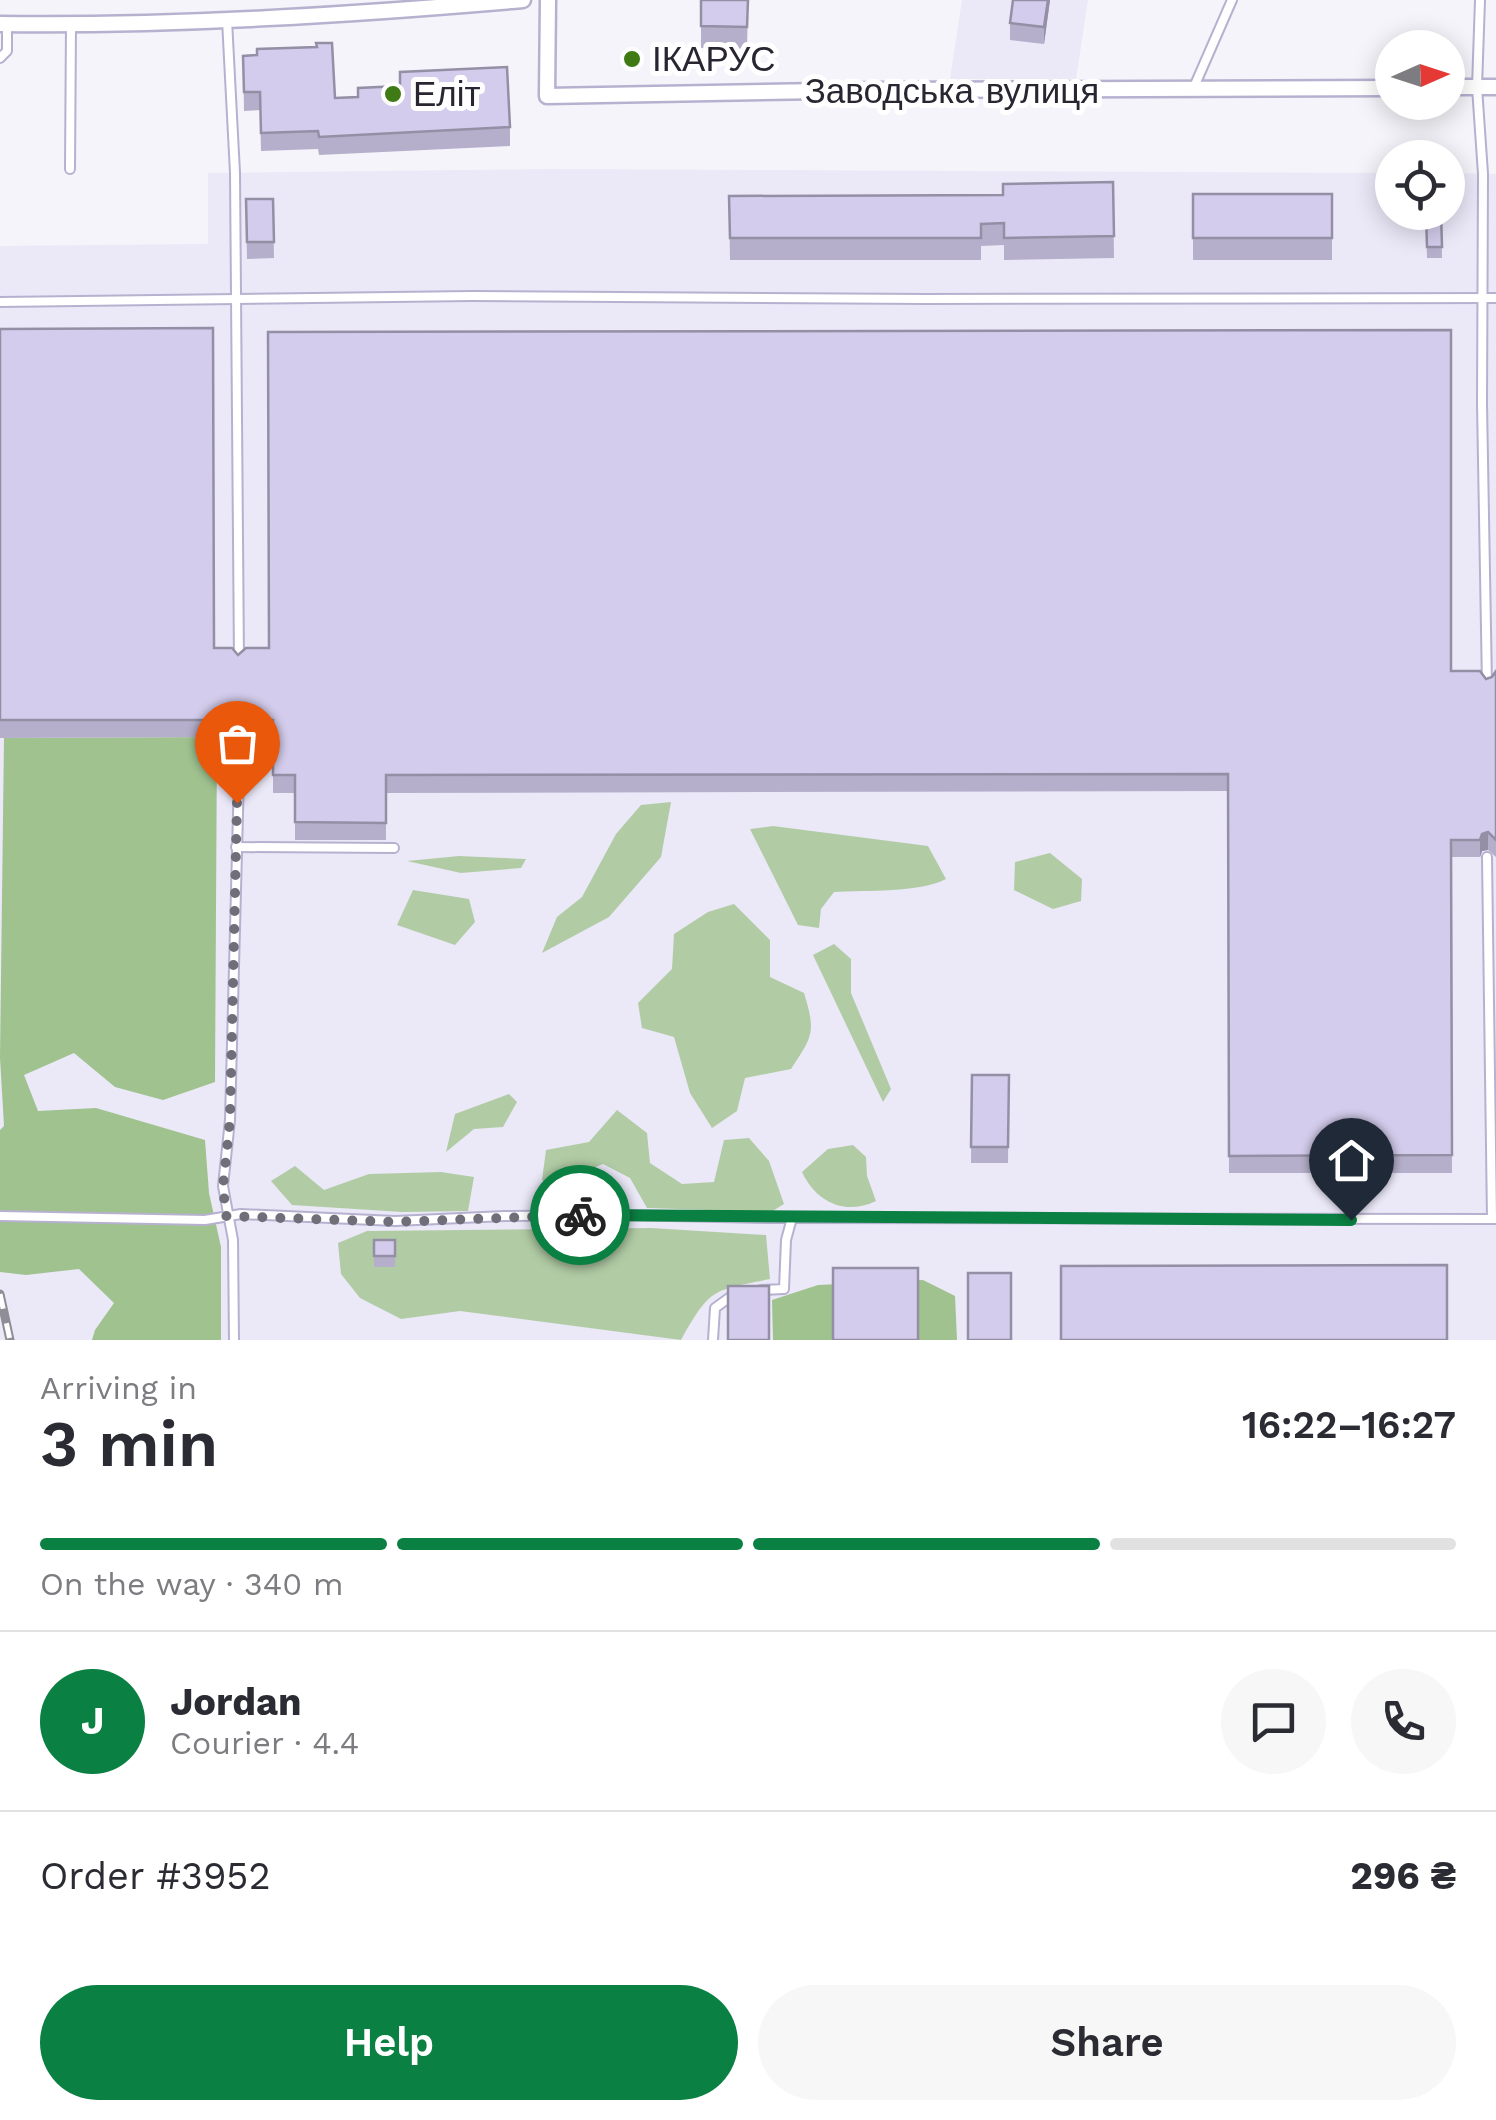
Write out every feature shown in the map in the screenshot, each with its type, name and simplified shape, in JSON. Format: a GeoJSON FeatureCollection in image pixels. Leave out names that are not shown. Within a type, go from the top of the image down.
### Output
{"type":"FeatureCollection","features":[{"type":"Feature","properties":{"kind":"street"},"geometry":{"type":"LineString","coordinates":[[4,24],[227,20],[524,0]]}},
{"type":"Feature","properties":{"kind":"street","name":"Заводська вулиця"},"geometry":{"type":"LineString","coordinates":[[548,0],[547,96],[1375,88]]}},
{"type":"Feature","properties":{"kind":"street"},"geometry":{"type":"LineString","coordinates":[[1465,87],[1496,87]]}},
{"type":"Feature","properties":{"kind":"lane"},"geometry":{"type":"LineString","coordinates":[[1193,90],[1232,0]]}},
{"type":"Feature","properties":{"kind":"lane"},"geometry":{"type":"LineString","coordinates":[[1480,0],[1487,689]]}},
{"type":"Feature","properties":{"kind":"lane"},"geometry":{"type":"LineString","coordinates":[[227,20],[238,298],[240,666]]}},
{"type":"Feature","properties":{"kind":"lane"},"geometry":{"type":"LineString","coordinates":[[0,58],[7,51],[4,24]]}},
{"type":"Feature","properties":{"kind":"lane"},"geometry":{"type":"LineString","coordinates":[[70,24],[70,169]]}},
{"type":"Feature","properties":{"kind":"lane"},"geometry":{"type":"LineString","coordinates":[[0,302],[238,298],[1496,298]]}},
{"type":"Feature","properties":{"kind":"lane"},"geometry":{"type":"LineString","coordinates":[[234,1340],[233,1240],[223,1186],[230,1120],[240,737]]}},
{"type":"Feature","properties":{"kind":"lane"},"geometry":{"type":"LineString","coordinates":[[236,847],[394,848]]}},
{"type":"Feature","properties":{"kind":"lane"},"geometry":{"type":"LineString","coordinates":[[0,1216],[206,1220],[226,1216],[395,1222],[525,1216],[1494,1219],[1486,857]]}},
{"type":"Feature","properties":{"kind":"lane"},"geometry":{"type":"LineString","coordinates":[[754,1290],[784,1289],[786,1240],[792,1218]]}},
{"type":"Feature","properties":{"kind":"lane"},"geometry":{"type":"LineString","coordinates":[[713,1340],[715,1308],[739,1291]]}},
{"type":"Feature","properties":{"kind":"shaded area"},"geometry":{"type":"Polygon","coordinates":[[[962,0],[1088,0],[1076,79],[950,79],[962,0]]]}},
{"type":"Feature","properties":{"kind":"shaded area"},"geometry":{"type":"Polygon","coordinates":[[[551,169],[1375,173],[1375,230],[1465,230],[1465,173],[1496,174],[1496,1340],[0,1340],[0,246],[208,244],[208,173],[551,169]]]}},
{"type":"Feature","properties":{"kind":"green space"},"geometry":{"type":"Polygon","coordinates":[[[217,737],[215,1082],[163,1100],[115,1087],[74,1053],[24,1075],[38,1111],[96,1108],[205,1140],[209,1193],[221,1247],[221,1340],[92,1340],[114,1303],[79,1269],[26,1275],[0,1272],[4,738],[217,737]]]}},
{"type":"Feature","properties":{"kind":"green space"},"geometry":{"type":"Polygon","coordinates":[[[671,802],[661,857],[609,917],[542,953],[557,917],[582,897],[616,834],[641,805],[671,802]]]}},
{"type":"Feature","properties":{"kind":"green space"},"geometry":{"type":"Polygon","coordinates":[[[773,826],[928,846],[946,879],[907,889],[834,892],[821,909],[819,928],[798,925],[750,829],[773,826]]]}},
{"type":"Feature","properties":{"kind":"green space"},"geometry":{"type":"Polygon","coordinates":[[[1050,853],[1082,879],[1081,901],[1053,909],[1014,890],[1015,862],[1050,853]]]}},
{"type":"Feature","properties":{"kind":"green space"},"geometry":{"type":"Polygon","coordinates":[[[459,856],[526,859],[521,868],[461,873],[407,861],[459,856]]]}},
{"type":"Feature","properties":{"kind":"green space"},"geometry":{"type":"Polygon","coordinates":[[[413,890],[469,899],[475,922],[455,945],[397,925],[413,890]]]}},
{"type":"Feature","properties":{"kind":"green space"},"geometry":{"type":"Polygon","coordinates":[[[734,904],[770,940],[770,977],[804,993],[811,1025],[804,1049],[791,1069],[745,1078],[737,1111],[712,1128],[690,1093],[674,1037],[642,1028],[638,1003],[672,969],[674,934],[708,912],[734,904]]]}},
{"type":"Feature","properties":{"kind":"green space"},"geometry":{"type":"Polygon","coordinates":[[[834,944],[851,959],[851,993],[891,1089],[883,1102],[813,955],[834,944]]]}},
{"type":"Feature","properties":{"kind":"green space"},"geometry":{"type":"Polygon","coordinates":[[[509,1094],[517,1102],[503,1127],[474,1129],[446,1152],[455,1114],[509,1094]]]}},
{"type":"Feature","properties":{"kind":"green space"},"geometry":{"type":"Polygon","coordinates":[[[617,1110],[647,1133],[650,1163],[682,1184],[714,1182],[724,1140],[749,1138],[769,1161],[784,1204],[771,1212],[647,1208],[630,1178],[603,1164],[581,1173],[600,1207],[567,1205],[542,1180],[546,1150],[589,1142],[617,1110]]]}},
{"type":"Feature","properties":{"kind":"green space"},"geometry":{"type":"Polygon","coordinates":[[[853,1145],[866,1157],[867,1176],[876,1201],[853,1207],[823,1198],[802,1172],[828,1149],[853,1145]]]}},
{"type":"Feature","properties":{"kind":"green space"},"geometry":{"type":"Polygon","coordinates":[[[295,1166],[324,1190],[369,1174],[441,1172],[474,1177],[468,1211],[402,1212],[292,1205],[271,1181],[295,1166]]]}},
{"type":"Feature","properties":{"kind":"green space"},"geometry":{"type":"Polygon","coordinates":[[[651,1228],[766,1235],[770,1279],[715,1294],[699,1310],[681,1340],[460,1311],[401,1319],[360,1298],[341,1274],[338,1243],[367,1231],[651,1228]]]}},
{"type":"Feature","properties":{"kind":"green space"},"geometry":{"type":"Polygon","coordinates":[[[923,1280],[955,1296],[957,1340],[773,1340],[772,1300],[818,1285],[923,1280]]]}},
{"type":"Feature","properties":{"kind":"building"},"geometry":{"type":"Polygon","coordinates":[[[701,0],[748,0],[747,27],[701,26],[701,0]]]}},
{"type":"Feature","properties":{"kind":"building"},"geometry":{"type":"Polygon","coordinates":[[[1013,0],[1048,0],[1044,27],[1010,23],[1013,0]]]}},
{"type":"Feature","properties":{"kind":"building"},"geometry":{"type":"Polygon","coordinates":[[[316,43],[332,43],[335,98],[358,97],[358,88],[400,86],[400,72],[507,67],[510,127],[319,137],[318,131],[261,133],[260,92],[244,92],[243,56],[257,55],[257,49],[317,47],[316,43]]]}},
{"type":"Feature","properties":{"kind":"building"},"geometry":{"type":"Polygon","coordinates":[[[1113,182],[1114,236],[1004,238],[1004,223],[981,224],[981,238],[730,238],[729,196],[1003,195],[1003,184],[1113,182]]]}},
{"type":"Feature","properties":{"kind":"building"},"geometry":{"type":"Polygon","coordinates":[[[1193,194],[1332,194],[1332,238],[1193,238],[1193,194]]]}},
{"type":"Feature","properties":{"kind":"building"},"geometry":{"type":"Polygon","coordinates":[[[246,199],[273,199],[274,242],[247,242],[246,199]]]}},
{"type":"Feature","properties":{"kind":"building"},"geometry":{"type":"Polygon","coordinates":[[[1427,230],[1442,230],[1442,247],[1427,247],[1427,230]]]}},
{"type":"Feature","properties":{"kind":"building"},"geometry":{"type":"Polygon","coordinates":[[[213,328],[214,648],[232,648],[238,655],[246,648],[269,648],[268,332],[1451,330],[1451,671],[1480,671],[1486,679],[1496,671],[1496,840],[1488,832],[1480,840],[1451,840],[1452,1155],[1229,1156],[1228,774],[386,775],[386,823],[295,822],[295,775],[273,775],[273,720],[248,720],[239,712],[232,720],[0,720],[0,329],[213,328]]]}},
{"type":"Feature","properties":{"kind":"building"},"geometry":{"type":"Polygon","coordinates":[[[972,1075],[1009,1075],[1008,1147],[971,1147],[972,1075]]]}},
{"type":"Feature","properties":{"kind":"building"},"geometry":{"type":"Polygon","coordinates":[[[374,1240],[395,1240],[395,1256],[374,1256],[374,1240]]]}},
{"type":"Feature","properties":{"kind":"building"},"geometry":{"type":"Polygon","coordinates":[[[1447,1265],[1447,1340],[1061,1340],[1061,1266],[1447,1265]]]}},
{"type":"Feature","properties":{"kind":"building"},"geometry":{"type":"Polygon","coordinates":[[[833,1268],[918,1268],[918,1340],[833,1340],[833,1268]]]}},
{"type":"Feature","properties":{"kind":"building"},"geometry":{"type":"Polygon","coordinates":[[[968,1273],[1011,1273],[1011,1340],[968,1340],[968,1273]]]}},
{"type":"Feature","properties":{"kind":"building"},"geometry":{"type":"Polygon","coordinates":[[[728,1286],[769,1286],[769,1340],[728,1340],[728,1286]]]}},
{"type":"Feature","properties":{"kind":"railway"},"geometry":{"type":"LineString","coordinates":[[0,1294],[10,1340]]}},
{"type":"Feature","properties":{"kind":"way so far"},"geometry":{"type":"LineString","coordinates":[[237,803],[230,1120],[223,1186],[226,1216],[395,1222],[580,1215]]}},
{"type":"Feature","properties":{"kind":"place","name":"ІКАРУС"},"geometry":{"type":"Point","coordinates":[632,59]}},
{"type":"Feature","properties":{"kind":"place","name":"Еліт"},"geometry":{"type":"Point","coordinates":[393,94]}},
{"type":"Feature","properties":{"kind":"route"},"geometry":{"type":"LineString","coordinates":[[580,1215],[1351,1220]]}}]}
